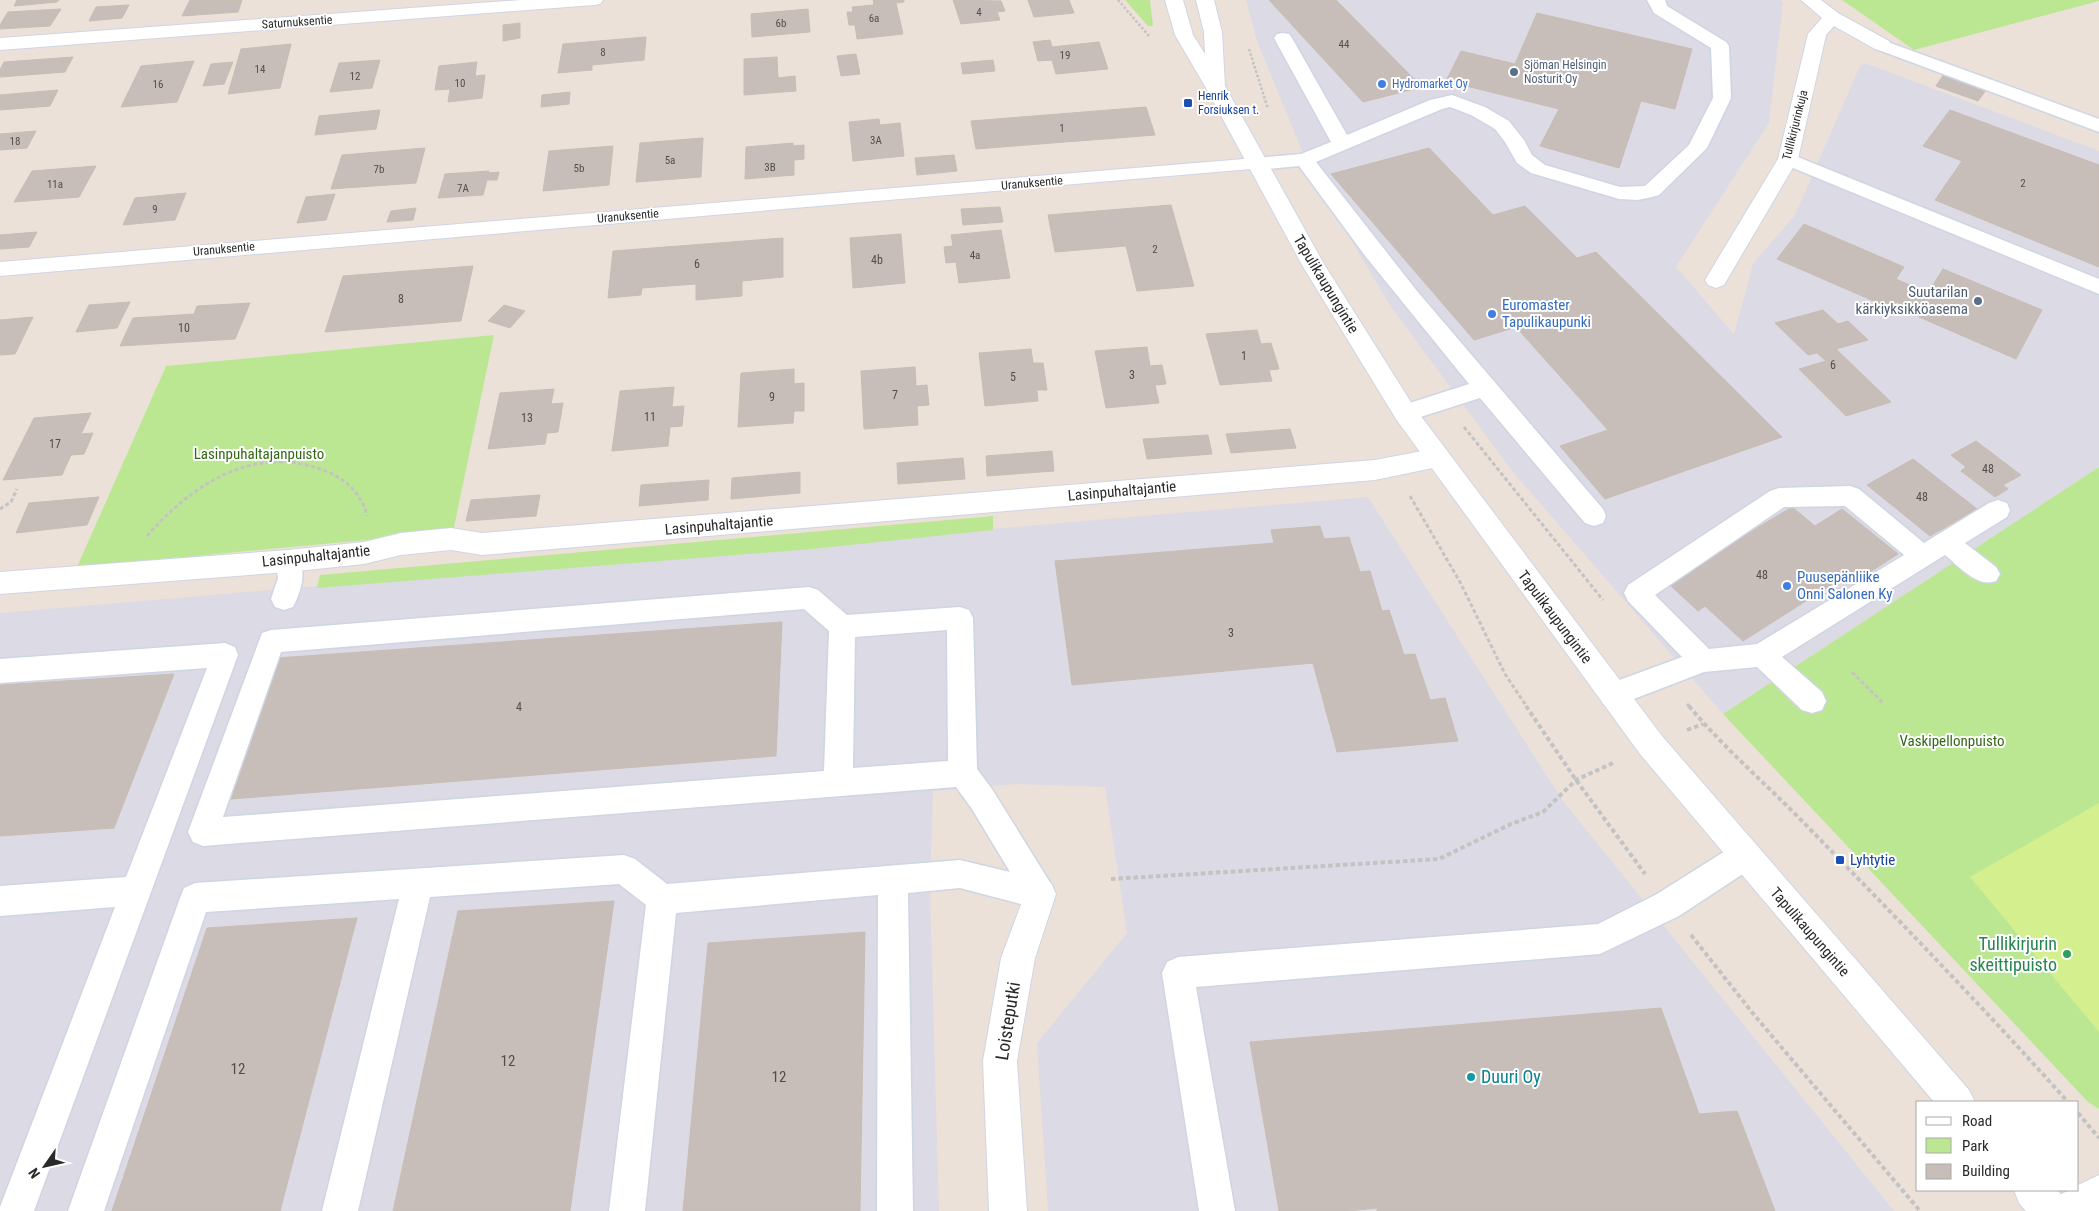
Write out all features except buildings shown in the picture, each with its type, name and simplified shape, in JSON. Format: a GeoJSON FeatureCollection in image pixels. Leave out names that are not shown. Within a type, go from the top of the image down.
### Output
{"type":"FeatureCollection","features":[{"type":"Feature","properties":{"kind":"street","name":"Saturnuksentie"},"geometry":{"type":"LineString","coordinates":[[0,44],[594,0]]}},
{"type":"Feature","properties":{"kind":"street","name":"Tapulikaupungintie"},"geometry":{"type":"LineString","coordinates":[[1174,0],[1184,35],[1216,88],[1256,164],[1313,265],[1405,413],[1651,745],[1744,856],[1956,1101]]}},
{"type":"Feature","properties":{"kind":"street","name":"Tapulikaupungintie"},"geometry":{"type":"LineString","coordinates":[[1205,0],[1213,32],[1216,88]]}},
{"type":"Feature","properties":{"kind":"street"},"geometry":{"type":"LineString","coordinates":[[1810,0],[1832,17],[1882,45]]}},
{"type":"Feature","properties":{"kind":"street","name":"Tullikirjurinkuja"},"geometry":{"type":"LineString","coordinates":[[1716,280],[1788,159],[1817,34],[1832,17]]}},
{"type":"Feature","properties":{"kind":"street","name":"Uranuksentie"},"geometry":{"type":"LineString","coordinates":[[0,269],[1256,164]]}},
{"type":"Feature","properties":{"kind":"street","name":"Lasinpuhaltajantie"},"geometry":{"type":"LineString","coordinates":[[0,583],[288,561],[364,553],[401,544],[451,539],[482,544],[1375,470],[1438,458]]}},
{"type":"Feature","properties":{"kind":"street","name":"Loisteputki"},"geometry":{"type":"LineString","coordinates":[[1008,1211],[1000,1061],[1018,958],[1040,894]]}},
{"type":"Feature","properties":{"kind":"street"},"geometry":{"type":"LineString","coordinates":[[2033,1191],[2051,1211]]}},
{"type":"Feature","properties":{"kind":"street"},"geometry":{"type":"LineString","coordinates":[[2068,1211],[2099,1193]]}},
{"type":"Feature","properties":{"kind":"lane"},"geometry":{"type":"LineString","coordinates":[[1256,164],[1304,160],[1437,104],[1452,101],[1478,111],[1502,125],[1514,140],[1524,159],[1538,169],[1619,194],[1638,194],[1652,191],[1697,148],[1722,98],[1720,46],[1660,9],[1656,0]]}},
{"type":"Feature","properties":{"kind":"lane"},"geometry":{"type":"LineString","coordinates":[[1283,38],[1342,144]]}},
{"type":"Feature","properties":{"kind":"lane"},"geometry":{"type":"LineString","coordinates":[[1882,45],[2099,126]]}},
{"type":"Feature","properties":{"kind":"lane"},"geometry":{"type":"LineString","coordinates":[[1788,159],[2099,287]]}},
{"type":"Feature","properties":{"kind":"lane"},"geometry":{"type":"LineString","coordinates":[[1304,160],[1335,202],[1484,388],[1594,516]]}},
{"type":"Feature","properties":{"kind":"lane"},"geometry":{"type":"LineString","coordinates":[[1405,413],[1484,388]]}},
{"type":"Feature","properties":{"kind":"lane"},"geometry":{"type":"LineString","coordinates":[[1703,661],[1637,593],[1779,498],[1850,496],[1923,556]]}},
{"type":"Feature","properties":{"kind":"lane"},"geometry":{"type":"LineString","coordinates":[[1613,695],[1703,661],[1762,655],[1998,510]]}},
{"type":"Feature","properties":{"kind":"lane"},"geometry":{"type":"LineString","coordinates":[[1946,542],[1987,574]]}},
{"type":"Feature","properties":{"kind":"lane"},"geometry":{"type":"LineString","coordinates":[[284,599],[291,578],[288,561]]}},
{"type":"Feature","properties":{"kind":"lane"},"geometry":{"type":"LineString","coordinates":[[963,773],[203,832],[271,641],[809,598],[842,627],[960,618],[963,773],[982,799],[1040,894]]}},
{"type":"Feature","properties":{"kind":"lane"},"geometry":{"type":"LineString","coordinates":[[838,783],[842,627]]}},
{"type":"Feature","properties":{"kind":"lane"},"geometry":{"type":"LineString","coordinates":[[0,671],[225,655],[136,891],[13,1201]]}},
{"type":"Feature","properties":{"kind":"lane"},"geometry":{"type":"LineString","coordinates":[[1762,655],[1812,701]]}},
{"type":"Feature","properties":{"kind":"lane"},"geometry":{"type":"LineString","coordinates":[[1217,1211],[1178,973],[1600,939],[1668,905],[1744,856]]}},
{"type":"Feature","properties":{"kind":"lane"},"geometry":{"type":"LineString","coordinates":[[86,1211],[195,898],[624,869],[662,899],[960,874],[1040,894]]}},
{"type":"Feature","properties":{"kind":"lane"},"geometry":{"type":"LineString","coordinates":[[893,880],[895,1211]]}},
{"type":"Feature","properties":{"kind":"lane"},"geometry":{"type":"LineString","coordinates":[[340,1211],[418,883]]}},
{"type":"Feature","properties":{"kind":"lane"},"geometry":{"type":"LineString","coordinates":[[0,901],[136,891]]}},
{"type":"Feature","properties":{"kind":"lane"},"geometry":{"type":"LineString","coordinates":[[627,1211],[662,899]]}},
{"type":"Feature","properties":{"kind":"path"},"geometry":{"type":"LineString","coordinates":[[1118,0],[1150,38]]}},
{"type":"Feature","properties":{"kind":"path"},"geometry":{"type":"LineString","coordinates":[[120,573],[148,534],[174,508],[214,480],[260,462],[281,461],[316,466],[342,478],[358,496],[367,510],[370,530],[364,553]]}},
{"type":"Feature","properties":{"kind":"path"},"geometry":{"type":"LineString","coordinates":[[1392,467],[1460,582],[1505,674],[1576,780],[1668,905],[1755,1016],[1920,1211]]}},
{"type":"Feature","properties":{"kind":"path"},"geometry":{"type":"LineString","coordinates":[[0,509],[11,502],[17,489]]}},
{"type":"Feature","properties":{"kind":"path"},"geometry":{"type":"LineString","coordinates":[[1852,672],[1884,704]]}},
{"type":"Feature","properties":{"kind":"path"},"geometry":{"type":"LineString","coordinates":[[1111,879],[1439,859],[1511,824],[1544,812],[1576,780]]}},
{"type":"Feature","properties":{"kind":"path"},"geometry":{"type":"LineString","coordinates":[[2079,1114],[2099,1138]]}},
{"type":"Feature","properties":{"kind":"shaded area"},"geometry":{"type":"Polygon","coordinates":[[[1246,0],[1780,0],[1783,2],[1769,123],[1676,267],[1734,334],[1753,264],[1795,215],[1860,66],[1865,63],[2099,151],[2099,467],[1723,714],[1513,472],[1391,307],[1312,175],[1257,41],[1246,0]]]}},
{"type":"Feature","properties":{"kind":"shaded area"},"geometry":{"type":"Polygon","coordinates":[[[1368,497],[1563,801],[1894,1211],[1048,1211],[1037,1043],[1127,933],[1105,787],[1016,784],[933,791],[930,889],[939,1211],[0,1211],[0,613],[1368,497]]]}},
{"type":"Feature","properties":{"kind":"green space"},"geometry":{"type":"Polygon","coordinates":[[[1125,0],[1150,0],[1153,26],[1148,26],[1125,0]]]}},
{"type":"Feature","properties":{"kind":"green space"},"geometry":{"type":"Polygon","coordinates":[[[1842,0],[2099,0],[2099,1],[1914,50],[1842,0]]]}},
{"type":"Feature","properties":{"kind":"green space","name":"Lasinpuhaltajanpuisto"},"geometry":{"type":"Polygon","coordinates":[[[494,335],[453,532],[77,567],[166,366],[494,335]]]}},
{"type":"Feature","properties":{"kind":"green space","name":"Vaskipellonpuisto"},"geometry":{"type":"Polygon","coordinates":[[[2099,467],[2099,1109],[2088,1102],[1723,714],[2099,467]]]}},
{"type":"Feature","properties":{"kind":"green space"},"geometry":{"type":"Polygon","coordinates":[[[993,516],[993,530],[812,549],[317,588],[320,575],[993,516]]]}},
{"type":"Feature","properties":{"kind":"green space","name":"Tullikirjurin skeittipuisto"},"geometry":{"type":"Polygon","coordinates":[[[2099,803],[2099,1032],[1970,877],[2099,803]]]}},
{"type":"Feature","properties":{"kind":"place","name":"Sjöman Helsingin Nosturit Oy"},"geometry":{"type":"Point","coordinates":[1514,72]}},
{"type":"Feature","properties":{"kind":"place","name":"Hydromarket Oy"},"geometry":{"type":"Point","coordinates":[1382,84]}},
{"type":"Feature","properties":{"kind":"place","name":"Henrik Forsiuksen t."},"geometry":{"type":"Point","coordinates":[1188,103]}},
{"type":"Feature","properties":{"kind":"place","name":"Suutarilan kärkiyksikköasema"},"geometry":{"type":"Point","coordinates":[1978,301]}},
{"type":"Feature","properties":{"kind":"place","name":"Euromaster Tapulikaupunki"},"geometry":{"type":"Point","coordinates":[1492,314]}},
{"type":"Feature","properties":{"kind":"place","name":"Puusepänliike Onni Salonen Ky"},"geometry":{"type":"Point","coordinates":[1787,586]}},
{"type":"Feature","properties":{"kind":"place","name":"Lyhtytie"},"geometry":{"type":"Point","coordinates":[1840,860]}},
{"type":"Feature","properties":{"kind":"place","name":"Tullikirjurin skeittipuisto"},"geometry":{"type":"Point","coordinates":[2067,954]}},
{"type":"Feature","properties":{"kind":"place","name":"Duuri Oy"},"geometry":{"type":"Point","coordinates":[1471,1077]}}]}
